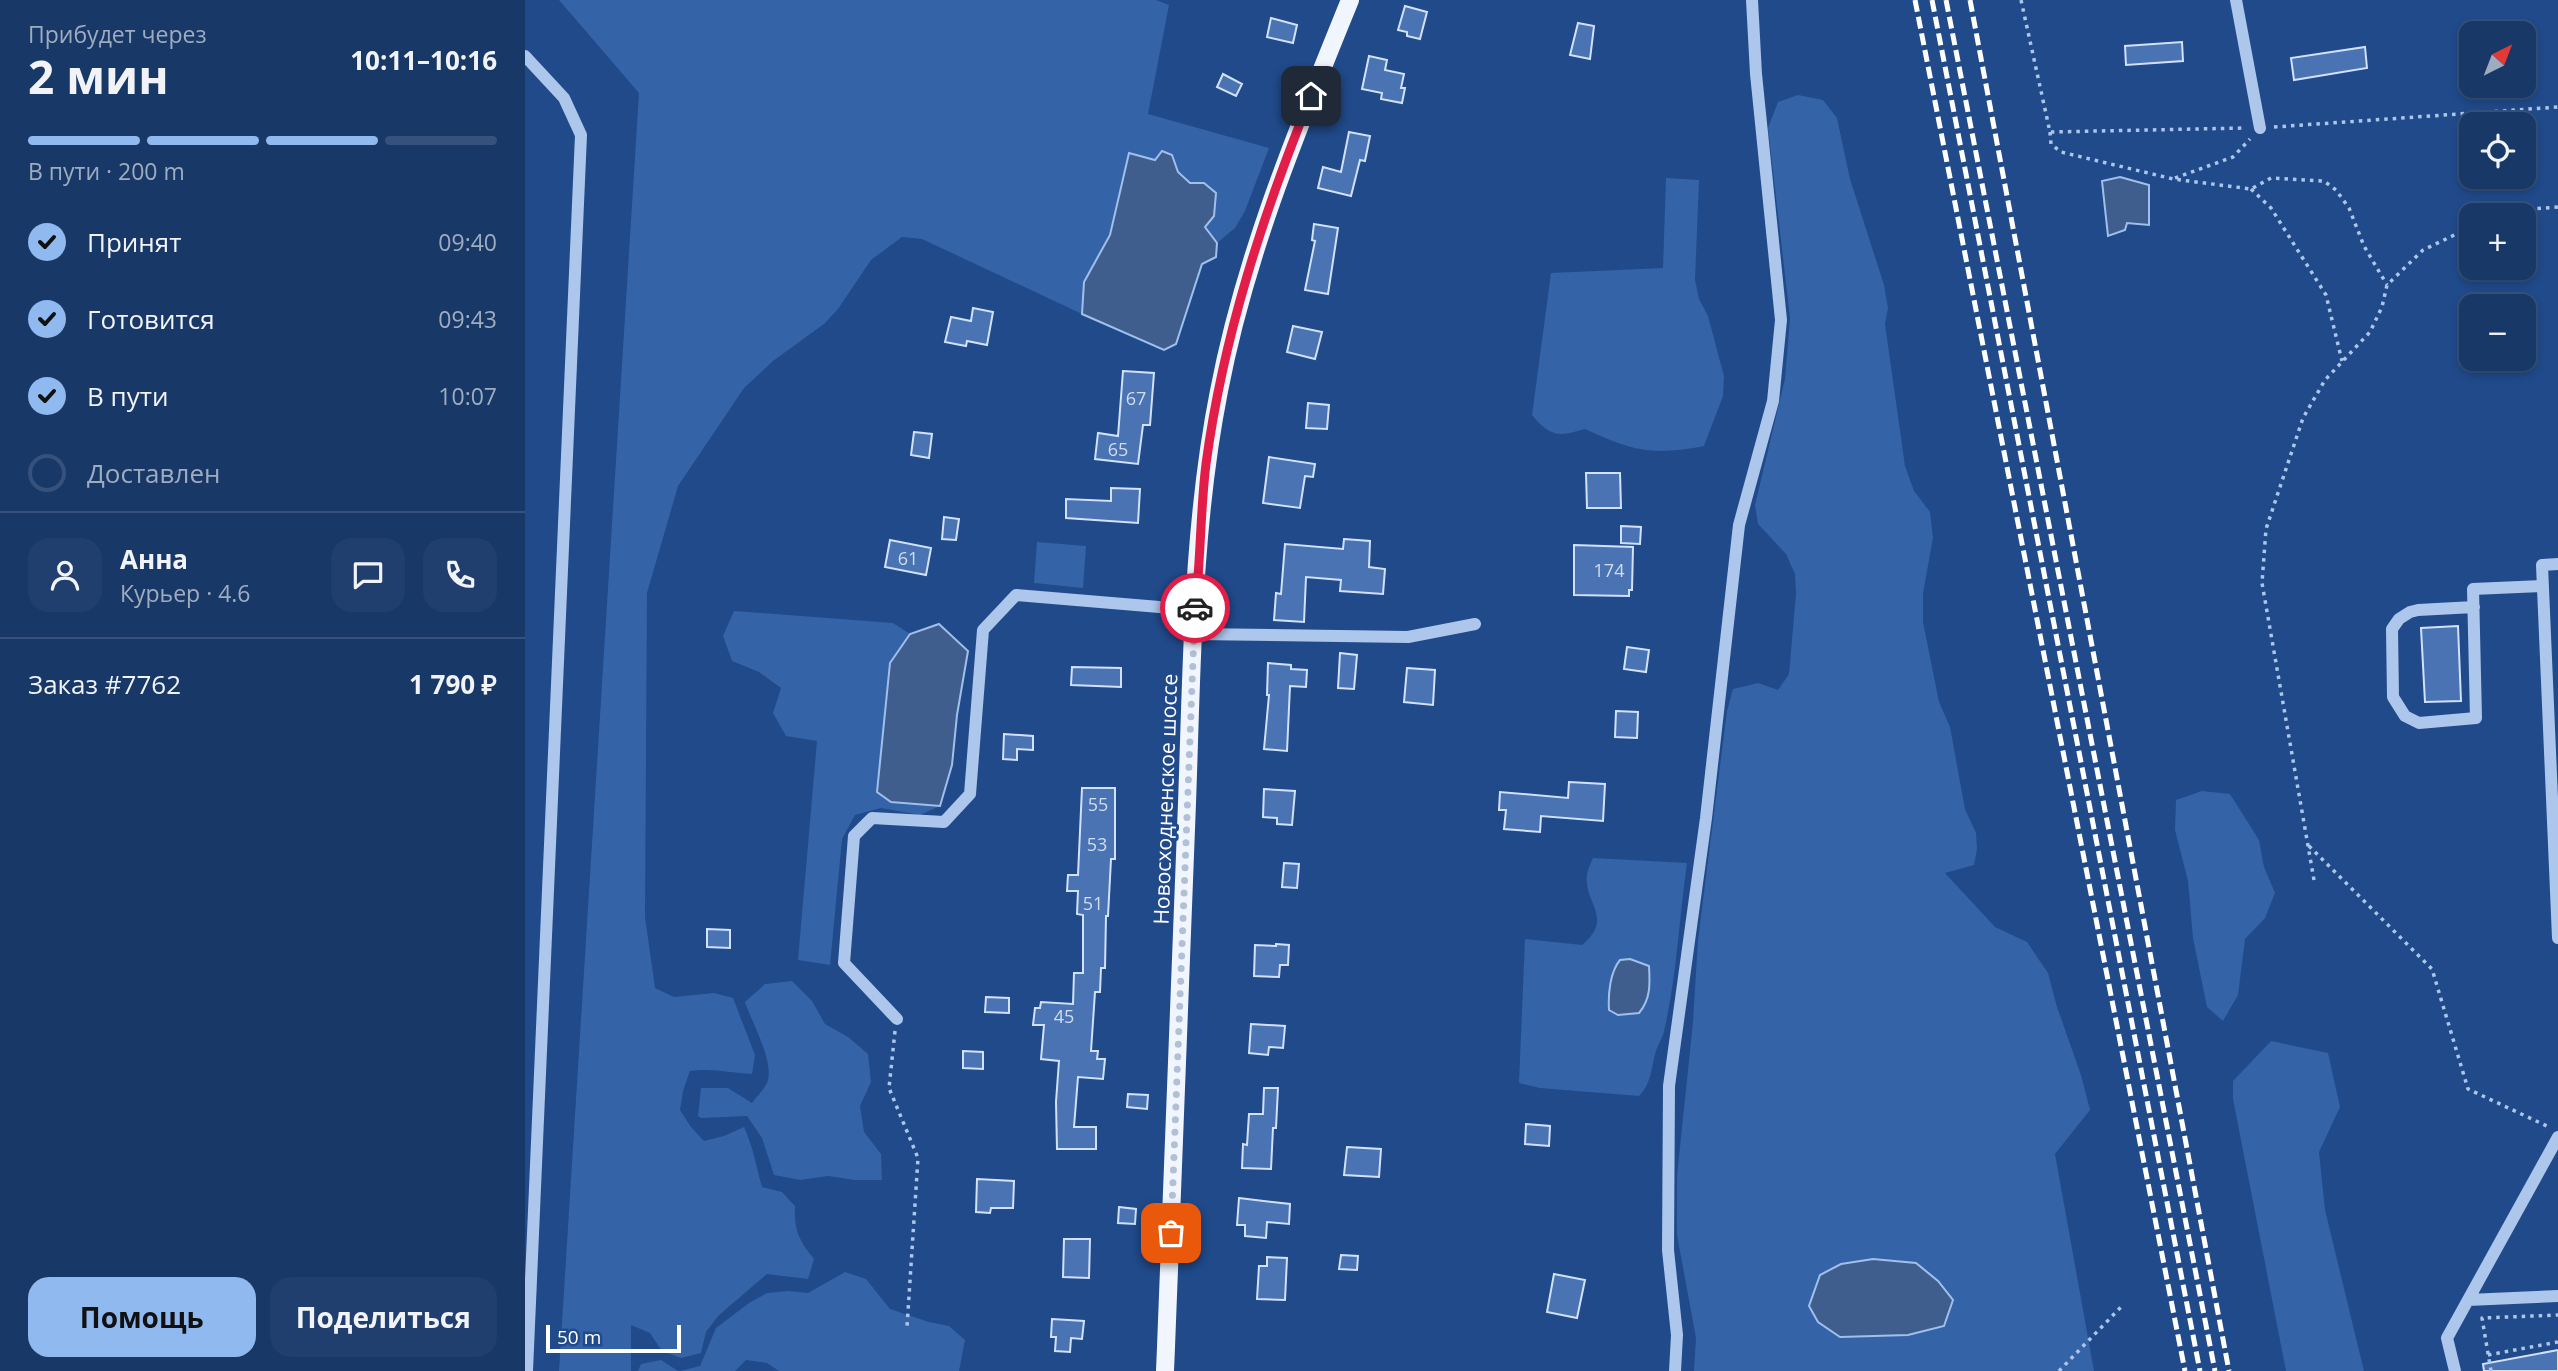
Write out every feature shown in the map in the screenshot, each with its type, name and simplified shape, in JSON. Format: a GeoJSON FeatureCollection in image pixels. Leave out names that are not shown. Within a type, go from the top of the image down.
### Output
{"type":"FeatureCollection","features":[{"type":"Feature","properties":{"kind":"main road","name":"Новосходненское шоссе"},"geometry":{"type":"LineString","coordinates":[[1165,1371],[1195,610],[1206,463],[1234,319],[1260,234],[1301,120],[1350,0]]}},
{"type":"Feature","properties":{"kind":"street"},"geometry":{"type":"LineString","coordinates":[[1675,1371],[1677,1335],[1668,1250],[1669,1086],[1706,818],[1739,525],[1773,401],[1781,320],[1756,74],[1752,0]]}},
{"type":"Feature","properties":{"kind":"street"},"geometry":{"type":"LineString","coordinates":[[2236,0],[2260,128]]}},
{"type":"Feature","properties":{"kind":"street"},"geometry":{"type":"LineString","coordinates":[[525,56],[564,98],[581,135],[527,1371]]}},
{"type":"Feature","properties":{"kind":"street"},"geometry":{"type":"LineString","coordinates":[[2558,564],[2542,565],[2558,938]]}},
{"type":"Feature","properties":{"kind":"street"},"geometry":{"type":"LineString","coordinates":[[2474,607],[2410,612],[2399,619],[2392,629],[2393,697],[2405,716],[2419,723],[2476,718],[2474,607],[2473,589],[2543,586]]}},
{"type":"Feature","properties":{"kind":"street"},"geometry":{"type":"LineString","coordinates":[[897,1019],[844,963],[854,836],[872,818],[944,822],[970,794],[982,630],[1016,595],[1195,610]]}},
{"type":"Feature","properties":{"kind":"street"},"geometry":{"type":"LineString","coordinates":[[1194,634],[1408,638],[1475,624]]}},
{"type":"Feature","properties":{"kind":"street"},"geometry":{"type":"LineString","coordinates":[[2455,1371],[2447,1338],[2558,1137]]}},
{"type":"Feature","properties":{"kind":"street"},"geometry":{"type":"LineString","coordinates":[[2468,1300],[2558,1296]]}},
{"type":"Feature","properties":{"kind":"path"},"geometry":{"type":"LineString","coordinates":[[2173,179],[2233,157],[2260,128]]}},
{"type":"Feature","properties":{"kind":"path"},"geometry":{"type":"LineString","coordinates":[[2050,132],[2051,144],[2061,152],[2173,179],[2251,189],[2271,178],[2324,181],[2336,190],[2349,208],[2364,246],[2387,285]]}},
{"type":"Feature","properties":{"kind":"path"},"geometry":{"type":"LineString","coordinates":[[2251,189],[2271,208],[2326,295],[2341,361]]}},
{"type":"Feature","properties":{"kind":"path"},"geometry":{"type":"LineString","coordinates":[[2536,209],[2558,207]]}},
{"type":"Feature","properties":{"kind":"path"},"geometry":{"type":"LineString","coordinates":[[2314,880],[2262,583],[2266,529],[2303,418],[2325,380],[2370,332],[2382,307],[2387,285],[2423,250],[2459,233]]}},
{"type":"Feature","properties":{"kind":"path"},"geometry":{"type":"LineString","coordinates":[[2308,845],[2432,969],[2468,1088],[2558,1131]]}},
{"type":"Feature","properties":{"kind":"path"},"geometry":{"type":"LineString","coordinates":[[897,1019],[889,1088],[918,1158],[907,1327]]}},
{"type":"Feature","properties":{"kind":"path"},"geometry":{"type":"LineString","coordinates":[[2059,1371],[2120,1307]]}},
{"type":"Feature","properties":{"kind":"path"},"geometry":{"type":"LineString","coordinates":[[2491,1371],[2482,1318],[2558,1315]]}},
{"type":"Feature","properties":{"kind":"path"},"geometry":{"type":"LineString","coordinates":[[2488,1355],[2558,1342]]}},
{"type":"Feature","properties":{"kind":"shaded area"},"geometry":{"type":"Polygon","coordinates":[[[559,0],[1156,0],[1169,5],[1148,114],[1269,148],[1245,211],[1235,228],[1217,243],[1205,227],[1204,183],[1190,183],[1162,164],[1129,153],[1110,235],[1084,282],[1082,314],[922,239],[902,237],[871,260],[838,309],[824,324],[773,361],[744,388],[678,486],[647,593],[645,917],[655,988],[674,997],[714,993],[733,998],[755,1055],[752,1074],[713,1070],[690,1071],[680,1110],[704,1141],[744,1127],[762,1187],[782,1192],[795,1206],[795,1222],[799,1235],[814,1259],[808,1279],[767,1274],[718,1316],[706,1332],[701,1353],[681,1358],[662,1351],[650,1333],[631,1325],[631,1371],[559,1371],[639,93],[559,0]]]}},
{"type":"Feature","properties":{"kind":"shaded area"},"geometry":{"type":"Polygon","coordinates":[[[1798,95],[1823,100],[1837,118],[1850,179],[1884,285],[1888,308],[1885,324],[1905,466],[1914,491],[1930,512],[1933,538],[1923,593],[1923,622],[1939,702],[1950,727],[1965,809],[1976,833],[1977,849],[1974,865],[1945,873],[1995,927],[2027,942],[2048,973],[2090,1110],[2055,1154],[2094,1371],[1694,1371],[1696,1338],[1677,1235],[1677,1176],[1693,1022],[1698,940],[1727,711],[1733,689],[1758,683],[1778,690],[1789,674],[1796,594],[1795,574],[1786,554],[1758,524],[1755,505],[1785,379],[1790,318],[1768,128],[1778,102],[1798,95]]]}},
{"type":"Feature","properties":{"kind":"shaded area"},"geometry":{"type":"Polygon","coordinates":[[[1162,151],[1172,155],[1178,172],[1190,183],[1204,183],[1216,193],[1214,216],[1205,227],[1217,243],[1216,257],[1202,264],[1176,344],[1164,350],[1082,314],[1084,282],[1110,235],[1129,153],[1155,160],[1162,151]]]}},
{"type":"Feature","properties":{"kind":"shaded area"},"geometry":{"type":"Polygon","coordinates":[[[2120,177],[2149,185],[2149,225],[2127,223],[2125,230],[2108,236],[2102,181],[2120,177]]]}},
{"type":"Feature","properties":{"kind":"shaded area"},"geometry":{"type":"Polygon","coordinates":[[[1666,178],[1699,180],[1695,280],[1724,376],[1723,396],[1704,446],[1656,451],[1630,447],[1585,429],[1562,434],[1550,431],[1532,415],[1551,273],[1663,268],[1666,178]]]}},
{"type":"Feature","properties":{"kind":"shaded area"},"geometry":{"type":"Polygon","coordinates":[[[1037,542],[1086,546],[1083,588],[1034,583],[1037,542]]]}},
{"type":"Feature","properties":{"kind":"shaded area"},"geometry":{"type":"Polygon","coordinates":[[[734,611],[893,623],[910,634],[890,663],[891,802],[940,806],[920,815],[881,808],[855,815],[842,839],[830,965],[798,960],[817,741],[786,736],[773,713],[781,688],[759,672],[732,661],[723,636],[734,611]]]}},
{"type":"Feature","properties":{"kind":"shaded area"},"geometry":{"type":"Polygon","coordinates":[[[939,624],[968,651],[952,765],[940,806],[891,802],[877,792],[890,663],[910,634],[939,624]]]}},
{"type":"Feature","properties":{"kind":"shaded area"},"geometry":{"type":"Polygon","coordinates":[[[2202,791],[2230,794],[2259,840],[2264,867],[2275,893],[2265,918],[2245,939],[2238,995],[2223,1021],[2207,1007],[2193,938],[2188,881],[2175,830],[2176,800],[2202,791]]]}},
{"type":"Feature","properties":{"kind":"shaded area"},"geometry":{"type":"Polygon","coordinates":[[[1593,858],[1687,863],[1668,1010],[1649,1080],[1639,1096],[1540,1088],[1519,1083],[1525,939],[1582,945],[1592,935],[1597,918],[1587,885],[1587,872],[1593,858]],[[1613,968],[1608,999],[1646,1005],[1650,986],[1613,968]]]}},
{"type":"Feature","properties":{"kind":"shaded area"},"geometry":{"type":"Polygon","coordinates":[[[1630,959],[1649,966],[1648,996],[1639,1013],[1618,1015],[1609,1010],[1610,984],[1620,960],[1630,959]]]}},
{"type":"Feature","properties":{"kind":"shaded area"},"geometry":{"type":"Polygon","coordinates":[[[792,981],[812,1001],[825,1024],[848,1037],[868,1054],[871,1082],[860,1106],[864,1132],[881,1154],[882,1180],[828,1176],[800,1180],[774,1175],[762,1138],[747,1116],[698,1116],[701,1088],[728,1088],[752,1103],[763,1089],[768,1080],[768,1062],[745,1002],[765,984],[792,981]]]}},
{"type":"Feature","properties":{"kind":"shaded area"},"geometry":{"type":"Polygon","coordinates":[[[2271,1041],[2328,1053],[2340,1107],[2319,1152],[2325,1210],[2364,1371],[2286,1371],[2233,1099],[2233,1081],[2271,1041]]]}},
{"type":"Feature","properties":{"kind":"shaded area"},"geometry":{"type":"Polygon","coordinates":[[[1873,1259],[1916,1263],[1938,1281],[1953,1300],[1944,1326],[1908,1335],[1840,1337],[1818,1322],[1809,1306],[1820,1275],[1841,1264],[1873,1259]]]}},
{"type":"Feature","properties":{"kind":"shaded area"},"geometry":{"type":"Polygon","coordinates":[[[845,1272],[866,1279],[890,1309],[949,1326],[965,1340],[959,1371],[779,1371],[767,1363],[746,1360],[735,1371],[680,1371],[700,1366],[716,1328],[749,1303],[767,1293],[808,1293],[845,1272]]]}},
{"type":"Feature","properties":{"kind":"shaded area"},"geometry":{"type":"Polygon","coordinates":[[[661,1360],[678,1371],[638,1371],[641,1364],[661,1360]]]}},
{"type":"Feature","properties":{"kind":"building"},"geometry":{"type":"Polygon","coordinates":[[[1405,6],[1427,12],[1420,39],[1407,36],[1407,32],[1398,30],[1405,6]]]}},
{"type":"Feature","properties":{"kind":"building"},"geometry":{"type":"Polygon","coordinates":[[[1271,18],[1297,25],[1293,43],[1267,37],[1271,18]]]}},
{"type":"Feature","properties":{"kind":"building"},"geometry":{"type":"Polygon","coordinates":[[[1578,23],[1594,26],[1590,59],[1570,55],[1578,23]]]}},
{"type":"Feature","properties":{"kind":"building"},"geometry":{"type":"Polygon","coordinates":[[[2182,42],[2183,61],[2126,65],[2125,46],[2182,42]]]}},
{"type":"Feature","properties":{"kind":"building"},"geometry":{"type":"Polygon","coordinates":[[[2365,47],[2367,68],[2294,80],[2291,58],[2365,47]]]}},
{"type":"Feature","properties":{"kind":"building"},"geometry":{"type":"Polygon","coordinates":[[[1369,56],[1387,60],[1385,70],[1404,74],[1402,103],[1381,99],[1382,93],[1362,89],[1369,56]]]}},
{"type":"Feature","properties":{"kind":"building"},"geometry":{"type":"Polygon","coordinates":[[[1223,74],[1242,84],[1236,96],[1217,87],[1223,74]]]}},
{"type":"Feature","properties":{"kind":"building"},"geometry":{"type":"Polygon","coordinates":[[[1349,132],[1370,136],[1365,161],[1360,160],[1351,196],[1318,188],[1323,167],[1341,172],[1349,132]]]}},
{"type":"Feature","properties":{"kind":"building"},"geometry":{"type":"Polygon","coordinates":[[[1314,224],[1338,228],[1328,294],[1305,290],[1315,241],[1312,240],[1314,224]]]}},
{"type":"Feature","properties":{"kind":"building"},"geometry":{"type":"Polygon","coordinates":[[[973,308],[993,312],[987,345],[967,341],[966,346],[945,342],[951,317],[971,321],[973,308]]]}},
{"type":"Feature","properties":{"kind":"building"},"geometry":{"type":"Polygon","coordinates":[[[1293,326],[1322,332],[1315,359],[1287,352],[1293,326]]]}},
{"type":"Feature","properties":{"kind":"building"},"geometry":{"type":"Polygon","coordinates":[[[1123,371],[1154,373],[1150,425],[1143,425],[1138,464],[1095,459],[1098,433],[1118,436],[1123,371]]]}},
{"type":"Feature","properties":{"kind":"building"},"geometry":{"type":"Polygon","coordinates":[[[1308,403],[1329,405],[1327,429],[1306,428],[1308,403]]]}},
{"type":"Feature","properties":{"kind":"building"},"geometry":{"type":"Polygon","coordinates":[[[914,432],[932,434],[929,458],[911,455],[914,432]]]}},
{"type":"Feature","properties":{"kind":"building"},"geometry":{"type":"Polygon","coordinates":[[[1269,457],[1315,464],[1313,477],[1305,476],[1300,508],[1263,503],[1269,457]]]}},
{"type":"Feature","properties":{"kind":"building"},"geometry":{"type":"Polygon","coordinates":[[[1586,473],[1620,473],[1621,508],[1587,508],[1586,473]]]}},
{"type":"Feature","properties":{"kind":"building"},"geometry":{"type":"Polygon","coordinates":[[[1111,488],[1140,489],[1138,523],[1066,518],[1066,499],[1111,501],[1111,488]]]}},
{"type":"Feature","properties":{"kind":"building"},"geometry":{"type":"Polygon","coordinates":[[[944,517],[959,519],[956,540],[942,539],[944,517]]]}},
{"type":"Feature","properties":{"kind":"building"},"geometry":{"type":"Polygon","coordinates":[[[1621,526],[1641,527],[1640,544],[1621,543],[1621,526]]]}},
{"type":"Feature","properties":{"kind":"building"},"geometry":{"type":"Polygon","coordinates":[[[1344,539],[1370,541],[1369,567],[1385,569],[1383,594],[1340,591],[1341,580],[1306,577],[1304,622],[1274,620],[1276,593],[1281,594],[1285,544],[1343,549],[1344,539]]]}},
{"type":"Feature","properties":{"kind":"building"},"geometry":{"type":"Polygon","coordinates":[[[890,540],[931,548],[926,575],[885,567],[890,540]]]}},
{"type":"Feature","properties":{"kind":"building"},"geometry":{"type":"Polygon","coordinates":[[[1574,545],[1633,547],[1632,590],[1629,590],[1629,596],[1574,595],[1574,545]]]}},
{"type":"Feature","properties":{"kind":"building"},"geometry":{"type":"Polygon","coordinates":[[[2458,626],[2461,701],[2425,702],[2421,628],[2458,626]]]}},
{"type":"Feature","properties":{"kind":"building"},"geometry":{"type":"Polygon","coordinates":[[[1627,647],[1649,650],[1646,672],[1624,669],[1627,647]]]}},
{"type":"Feature","properties":{"kind":"building"},"geometry":{"type":"Polygon","coordinates":[[[1340,653],[1357,655],[1354,689],[1338,688],[1340,653]]]}},
{"type":"Feature","properties":{"kind":"building"},"geometry":{"type":"Polygon","coordinates":[[[1268,663],[1307,670],[1306,687],[1290,686],[1287,751],[1264,749],[1269,695],[1268,663]]]}},
{"type":"Feature","properties":{"kind":"building"},"geometry":{"type":"Polygon","coordinates":[[[1072,667],[1121,668],[1121,687],[1071,685],[1072,667]]]}},
{"type":"Feature","properties":{"kind":"building"},"geometry":{"type":"Polygon","coordinates":[[[1407,668],[1435,670],[1433,705],[1404,702],[1407,668]]]}},
{"type":"Feature","properties":{"kind":"building"},"geometry":{"type":"Polygon","coordinates":[[[1616,711],[1638,712],[1637,738],[1615,737],[1616,711]]]}},
{"type":"Feature","properties":{"kind":"building"},"geometry":{"type":"Polygon","coordinates":[[[1004,734],[1033,736],[1033,750],[1017,749],[1017,760],[1003,759],[1004,734]]]}},
{"type":"Feature","properties":{"kind":"building"},"geometry":{"type":"Polygon","coordinates":[[[1569,782],[1605,784],[1603,821],[1541,816],[1540,832],[1504,829],[1506,810],[1499,810],[1500,792],[1568,798],[1569,782]]]}},
{"type":"Feature","properties":{"kind":"building"},"geometry":{"type":"Polygon","coordinates":[[[1082,788],[1115,788],[1115,859],[1111,859],[1105,968],[1101,968],[1100,992],[1095,992],[1091,1051],[1098,1051],[1097,1059],[1105,1059],[1103,1079],[1078,1077],[1074,1127],[1096,1127],[1096,1149],[1057,1149],[1059,1061],[1041,1059],[1044,1025],[1033,1025],[1035,1008],[1040,1008],[1041,1002],[1073,1004],[1074,973],[1083,973],[1083,915],[1077,914],[1078,891],[1067,891],[1068,875],[1078,875],[1082,788]]]}},
{"type":"Feature","properties":{"kind":"building"},"geometry":{"type":"Polygon","coordinates":[[[1264,789],[1295,791],[1292,825],[1277,824],[1277,818],[1263,817],[1264,789]]]}},
{"type":"Feature","properties":{"kind":"building"},"geometry":{"type":"Polygon","coordinates":[[[1284,863],[1299,864],[1297,888],[1282,887],[1284,863]]]}},
{"type":"Feature","properties":{"kind":"building"},"geometry":{"type":"Polygon","coordinates":[[[707,929],[730,930],[730,948],[707,947],[707,929]]]}},
{"type":"Feature","properties":{"kind":"building"},"geometry":{"type":"Polygon","coordinates":[[[1255,945],[1289,945],[1288,965],[1280,965],[1279,977],[1254,976],[1255,945]]]}},
{"type":"Feature","properties":{"kind":"building"},"geometry":{"type":"Polygon","coordinates":[[[986,997],[1009,998],[1009,1013],[985,1012],[986,997]]]}},
{"type":"Feature","properties":{"kind":"building"},"geometry":{"type":"Polygon","coordinates":[[[1251,1024],[1285,1026],[1283,1048],[1269,1047],[1268,1055],[1249,1053],[1251,1024]]]}},
{"type":"Feature","properties":{"kind":"building"},"geometry":{"type":"Polygon","coordinates":[[[963,1051],[983,1052],[983,1069],[963,1068],[963,1051]]]}},
{"type":"Feature","properties":{"kind":"building"},"geometry":{"type":"Polygon","coordinates":[[[1264,1088],[1278,1088],[1271,1169],[1242,1168],[1249,1114],[1263,1114],[1264,1088]]]}},
{"type":"Feature","properties":{"kind":"building"},"geometry":{"type":"Polygon","coordinates":[[[1128,1094],[1148,1095],[1147,1109],[1127,1107],[1128,1094]]]}},
{"type":"Feature","properties":{"kind":"building"},"geometry":{"type":"Polygon","coordinates":[[[1526,1124],[1550,1126],[1549,1146],[1525,1144],[1526,1124]]]}},
{"type":"Feature","properties":{"kind":"building"},"geometry":{"type":"Polygon","coordinates":[[[1347,1147],[1381,1149],[1379,1177],[1344,1175],[1347,1147]]]}},
{"type":"Feature","properties":{"kind":"building"},"geometry":{"type":"Polygon","coordinates":[[[977,1179],[1014,1181],[1013,1208],[991,1208],[990,1213],[976,1212],[977,1179]]]}},
{"type":"Feature","properties":{"kind":"building"},"geometry":{"type":"Polygon","coordinates":[[[1239,1198],[1290,1204],[1289,1224],[1267,1222],[1266,1238],[1245,1236],[1245,1225],[1237,1225],[1239,1198]]]}},
{"type":"Feature","properties":{"kind":"building"},"geometry":{"type":"Polygon","coordinates":[[[1119,1207],[1136,1209],[1135,1224],[1118,1223],[1119,1207]]]}},
{"type":"Feature","properties":{"kind":"building"},"geometry":{"type":"Polygon","coordinates":[[[1064,1239],[1090,1239],[1089,1278],[1063,1277],[1064,1239]]]}},
{"type":"Feature","properties":{"kind":"building"},"geometry":{"type":"Polygon","coordinates":[[[1341,1255],[1358,1256],[1357,1270],[1339,1269],[1341,1255]]]}},
{"type":"Feature","properties":{"kind":"building"},"geometry":{"type":"Polygon","coordinates":[[[1267,1257],[1287,1258],[1285,1300],[1257,1299],[1259,1266],[1267,1266],[1267,1257]]]}},
{"type":"Feature","properties":{"kind":"building"},"geometry":{"type":"Polygon","coordinates":[[[1554,1274],[1585,1280],[1577,1318],[1547,1312],[1554,1274]]]}},
{"type":"Feature","properties":{"kind":"building"},"geometry":{"type":"Polygon","coordinates":[[[1052,1319],[1084,1321],[1082,1339],[1071,1338],[1070,1352],[1055,1351],[1056,1337],[1051,1337],[1052,1319]]]}},
{"type":"Feature","properties":{"kind":"building"},"geometry":{"type":"Polygon","coordinates":[[[2558,1350],[2558,1371],[2484,1371],[2483,1364],[2558,1350]]]}},
{"type":"Feature","properties":{"kind":"railway"},"geometry":{"type":"LineString","coordinates":[[1915,0],[2185,1371]]}},
{"type":"Feature","properties":{"kind":"railway"},"geometry":{"type":"LineString","coordinates":[[1932,0],[2200,1371]]}},
{"type":"Feature","properties":{"kind":"railway"},"geometry":{"type":"LineString","coordinates":[[1946,0],[2215,1371]]}},
{"type":"Feature","properties":{"kind":"railway"},"geometry":{"type":"LineString","coordinates":[[1970,0],[2229,1371]]}},
{"type":"Feature","properties":{"kind":"way so far"},"geometry":{"type":"LineString","coordinates":[[1171,1233],[1195,608]]}},
{"type":"Feature","properties":{"kind":"route"},"geometry":{"type":"LineString","coordinates":[[1195,608],[1206,463],[1234,319],[1260,234],[1311,96]]}}]}
